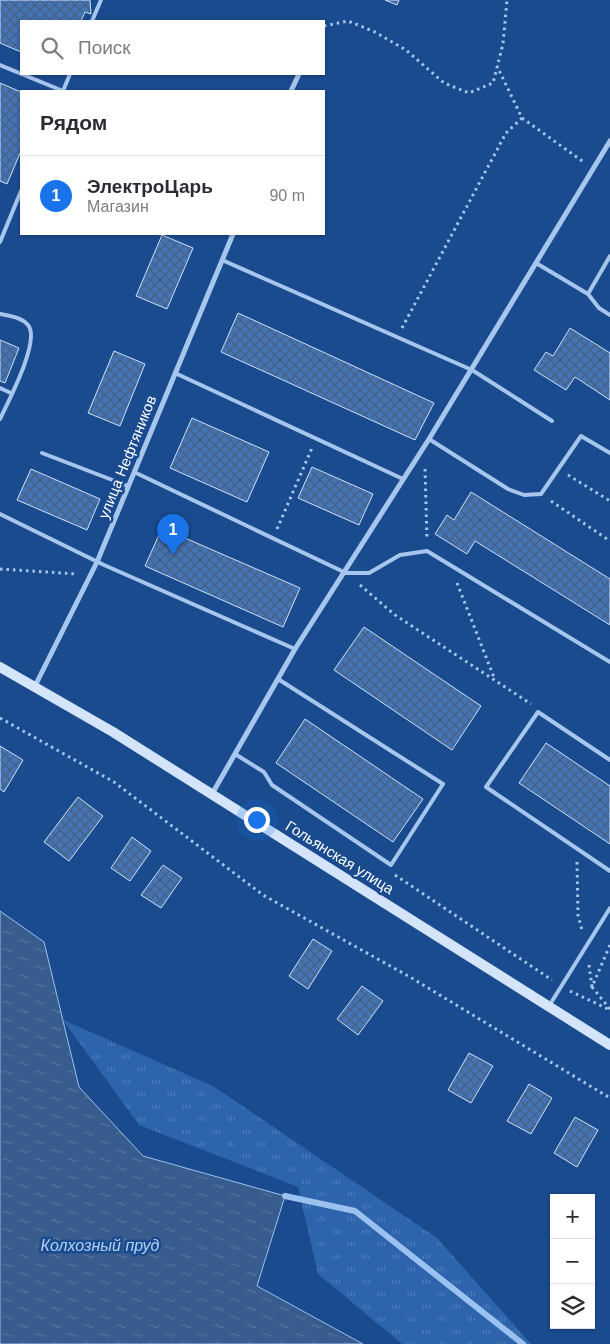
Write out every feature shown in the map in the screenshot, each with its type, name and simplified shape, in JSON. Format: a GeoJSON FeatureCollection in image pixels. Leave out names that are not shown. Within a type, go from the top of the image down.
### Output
{"type":"FeatureCollection","features":[{"type":"Feature","properties":{"kind":"main road","name":"Гольянская улица"},"geometry":{"type":"LineString","coordinates":[[0,667],[113,732],[610,1045]]}},
{"type":"Feature","properties":{"kind":"street"},"geometry":{"type":"LineString","coordinates":[[292,90],[299,75]]}},
{"type":"Feature","properties":{"kind":"street"},"geometry":{"type":"LineString","coordinates":[[212,794],[296,649],[346,573],[472,370],[610,141]]}},
{"type":"Feature","properties":{"kind":"street","name":"улица Нефтяников"},"geometry":{"type":"LineString","coordinates":[[35,686],[97,562],[233,235]]}},
{"type":"Feature","properties":{"kind":"lane"},"geometry":{"type":"LineString","coordinates":[[92,20],[101,0]]}},
{"type":"Feature","properties":{"kind":"lane"},"geometry":{"type":"LineString","coordinates":[[0,65],[20,73]]}},
{"type":"Feature","properties":{"kind":"lane"},"geometry":{"type":"LineString","coordinates":[[24,75],[61,90]]}},
{"type":"Feature","properties":{"kind":"lane"},"geometry":{"type":"LineString","coordinates":[[63,90],[70,75]]}},
{"type":"Feature","properties":{"kind":"lane"},"geometry":{"type":"LineString","coordinates":[[0,242],[20,193]]}},
{"type":"Feature","properties":{"kind":"lane"},"geometry":{"type":"LineString","coordinates":[[588,294],[610,256]]}},
{"type":"Feature","properties":{"kind":"lane"},"geometry":{"type":"LineString","coordinates":[[222,260],[472,370],[552,421]]}},
{"type":"Feature","properties":{"kind":"lane"},"geometry":{"type":"LineString","coordinates":[[536,263],[588,294],[599,308],[610,315]]}},
{"type":"Feature","properties":{"kind":"lane"},"geometry":{"type":"LineString","coordinates":[[0,314],[18,318],[29,326],[32,337],[29,351],[0,419]]}},
{"type":"Feature","properties":{"kind":"lane"},"geometry":{"type":"LineString","coordinates":[[175,373],[403,479]]}},
{"type":"Feature","properties":{"kind":"lane"},"geometry":{"type":"LineString","coordinates":[[0,388],[12,392]]}},
{"type":"Feature","properties":{"kind":"lane"},"geometry":{"type":"LineString","coordinates":[[429,439],[508,489],[524,495],[541,494],[580,436],[610,453]]}},
{"type":"Feature","properties":{"kind":"lane"},"geometry":{"type":"LineString","coordinates":[[42,453],[128,486]]}},
{"type":"Feature","properties":{"kind":"lane"},"geometry":{"type":"LineString","coordinates":[[134,472],[346,573],[369,573],[400,554],[427,551],[610,662]]}},
{"type":"Feature","properties":{"kind":"lane"},"geometry":{"type":"LineString","coordinates":[[0,514],[97,562],[296,649]]}},
{"type":"Feature","properties":{"kind":"lane"},"geometry":{"type":"LineString","coordinates":[[235,754],[264,772],[272,786],[391,865],[443,784],[278,679]]}},
{"type":"Feature","properties":{"kind":"lane"},"geometry":{"type":"LineString","coordinates":[[610,760],[538,712],[486,787],[610,872]]}},
{"type":"Feature","properties":{"kind":"lane"},"geometry":{"type":"LineString","coordinates":[[549,1006],[610,908]]}},
{"type":"Feature","properties":{"kind":"path"},"geometry":{"type":"LineString","coordinates":[[325,26],[348,21],[375,32],[406,50],[444,84],[469,93],[493,83],[503,44],[507,0]]}},
{"type":"Feature","properties":{"kind":"path"},"geometry":{"type":"LineString","coordinates":[[497,66],[522,118],[593,169]]}},
{"type":"Feature","properties":{"kind":"path"},"geometry":{"type":"LineString","coordinates":[[397,337],[506,133],[522,118]]}},
{"type":"Feature","properties":{"kind":"path"},"geometry":{"type":"LineString","coordinates":[[273,538],[316,438]]}},
{"type":"Feature","properties":{"kind":"path"},"geometry":{"type":"LineString","coordinates":[[424,447],[427,551]]}},
{"type":"Feature","properties":{"kind":"path"},"geometry":{"type":"LineString","coordinates":[[559,469],[610,501]]}},
{"type":"Feature","properties":{"kind":"path"},"geometry":{"type":"LineString","coordinates":[[541,494],[610,541]]}},
{"type":"Feature","properties":{"kind":"path"},"geometry":{"type":"LineString","coordinates":[[449,564],[495,680]]}},
{"type":"Feature","properties":{"kind":"path"},"geometry":{"type":"LineString","coordinates":[[0,569],[90,575]]}},
{"type":"Feature","properties":{"kind":"path"},"geometry":{"type":"LineString","coordinates":[[346,573],[395,616],[528,701],[538,712]]}},
{"type":"Feature","properties":{"kind":"path"},"geometry":{"type":"LineString","coordinates":[[0,718],[114,782],[263,895],[410,977],[610,1098]]}},
{"type":"Feature","properties":{"kind":"path"},"geometry":{"type":"LineString","coordinates":[[577,849],[578,915],[587,945],[592,987],[610,1010]]}},
{"type":"Feature","properties":{"kind":"path"},"geometry":{"type":"LineString","coordinates":[[391,865],[396,877],[561,986],[610,1010]]}},
{"type":"Feature","properties":{"kind":"path"},"geometry":{"type":"LineString","coordinates":[[592,987],[610,945]]}},
{"type":"Feature","properties":{"kind":"green space"},"geometry":{"type":"Polygon","coordinates":[[[63,1020],[213,1086],[437,1238],[531,1344],[402,1344],[318,1274],[298,1187],[139,1125],[63,1020]]]}},
{"type":"Feature","properties":{"kind":"water","name":"Колхозный пруд"},"geometry":{"type":"Polygon","coordinates":[[[0,911],[44,942],[79,1087],[143,1156],[285,1196],[257,1286],[363,1344],[0,1344],[0,911]]]}},
{"type":"Feature","properties":{"kind":"building"},"geometry":{"type":"Polygon","coordinates":[[[0,0],[90,0],[91,14],[85,12],[81,20],[20,20],[20,52],[0,43],[0,0]]]}},
{"type":"Feature","properties":{"kind":"building"},"geometry":{"type":"Polygon","coordinates":[[[385,0],[399,0],[397,5],[385,0]]]}},
{"type":"Feature","properties":{"kind":"building"},"geometry":{"type":"Polygon","coordinates":[[[0,83],[20,92],[20,153],[7,184],[0,181],[0,83]]]}},
{"type":"Feature","properties":{"kind":"building"},"geometry":{"type":"Polygon","coordinates":[[[162,235],[193,248],[167,309],[136,296],[162,235]]]}},
{"type":"Feature","properties":{"kind":"building"},"geometry":{"type":"Polygon","coordinates":[[[238,313],[434,403],[415,440],[221,352],[238,313]]]}},
{"type":"Feature","properties":{"kind":"building"},"geometry":{"type":"Polygon","coordinates":[[[570,328],[610,353],[610,400],[575,377],[566,390],[534,370],[546,352],[553,356],[570,328]]]}},
{"type":"Feature","properties":{"kind":"building"},"geometry":{"type":"Polygon","coordinates":[[[0,340],[19,348],[5,383],[0,381],[0,340]]]}},
{"type":"Feature","properties":{"kind":"building"},"geometry":{"type":"Polygon","coordinates":[[[114,351],[145,364],[120,426],[88,413],[114,351]]]}},
{"type":"Feature","properties":{"kind":"building"},"geometry":{"type":"Polygon","coordinates":[[[192,418],[269,452],[247,502],[170,468],[192,418]]]}},
{"type":"Feature","properties":{"kind":"building"},"geometry":{"type":"Polygon","coordinates":[[[312,467],[373,494],[359,525],[298,498],[312,467]]]}},
{"type":"Feature","properties":{"kind":"building"},"geometry":{"type":"Polygon","coordinates":[[[31,469],[100,499],[87,530],[17,500],[31,469]]]}},
{"type":"Feature","properties":{"kind":"building"},"geometry":{"type":"Polygon","coordinates":[[[471,492],[610,579],[610,625],[475,541],[467,554],[435,534],[447,515],[454,520],[471,492]]]}},
{"type":"Feature","properties":{"kind":"building"},"geometry":{"type":"Polygon","coordinates":[[[162,528],[300,588],[283,627],[145,566],[162,528]]]}},
{"type":"Feature","properties":{"kind":"building"},"geometry":{"type":"Polygon","coordinates":[[[364,627],[481,706],[452,750],[334,670],[364,627]]]}},
{"type":"Feature","properties":{"kind":"building"},"geometry":{"type":"Polygon","coordinates":[[[305,719],[423,799],[393,842],[276,763],[305,719]]]}},
{"type":"Feature","properties":{"kind":"building"},"geometry":{"type":"Polygon","coordinates":[[[546,743],[610,786],[610,844],[519,783],[546,743]]]}},
{"type":"Feature","properties":{"kind":"building"},"geometry":{"type":"Polygon","coordinates":[[[0,746],[23,760],[4,792],[0,789],[0,746]]]}},
{"type":"Feature","properties":{"kind":"building"},"geometry":{"type":"Polygon","coordinates":[[[78,797],[103,816],[69,861],[44,842],[78,797]]]}},
{"type":"Feature","properties":{"kind":"building"},"geometry":{"type":"Polygon","coordinates":[[[132,837],[151,851],[130,881],[111,868],[132,837]]]}},
{"type":"Feature","properties":{"kind":"building"},"geometry":{"type":"Polygon","coordinates":[[[163,865],[182,878],[161,908],[141,895],[163,865]]]}},
{"type":"Feature","properties":{"kind":"building"},"geometry":{"type":"Polygon","coordinates":[[[313,939],[332,951],[308,989],[289,976],[313,939]]]}},
{"type":"Feature","properties":{"kind":"building"},"geometry":{"type":"Polygon","coordinates":[[[362,986],[383,1001],[358,1035],[337,1019],[362,986]]]}},
{"type":"Feature","properties":{"kind":"building"},"geometry":{"type":"Polygon","coordinates":[[[469,1053],[493,1066],[471,1103],[448,1090],[469,1053]]]}},
{"type":"Feature","properties":{"kind":"building"},"geometry":{"type":"Polygon","coordinates":[[[529,1084],[552,1098],[531,1134],[507,1121],[529,1084]]]}},
{"type":"Feature","properties":{"kind":"building"},"geometry":{"type":"Polygon","coordinates":[[[575,1117],[598,1130],[577,1167],[554,1153],[575,1117]]]}},
{"type":"Feature","properties":{"kind":"waterway"},"geometry":{"type":"LineString","coordinates":[[285,1196],[355,1211],[523,1344]]}},
{"type":"Feature","properties":{"kind":"place","name":"ЭлектроЦарь"},"geometry":{"type":"Point","coordinates":[173,555]}}]}
